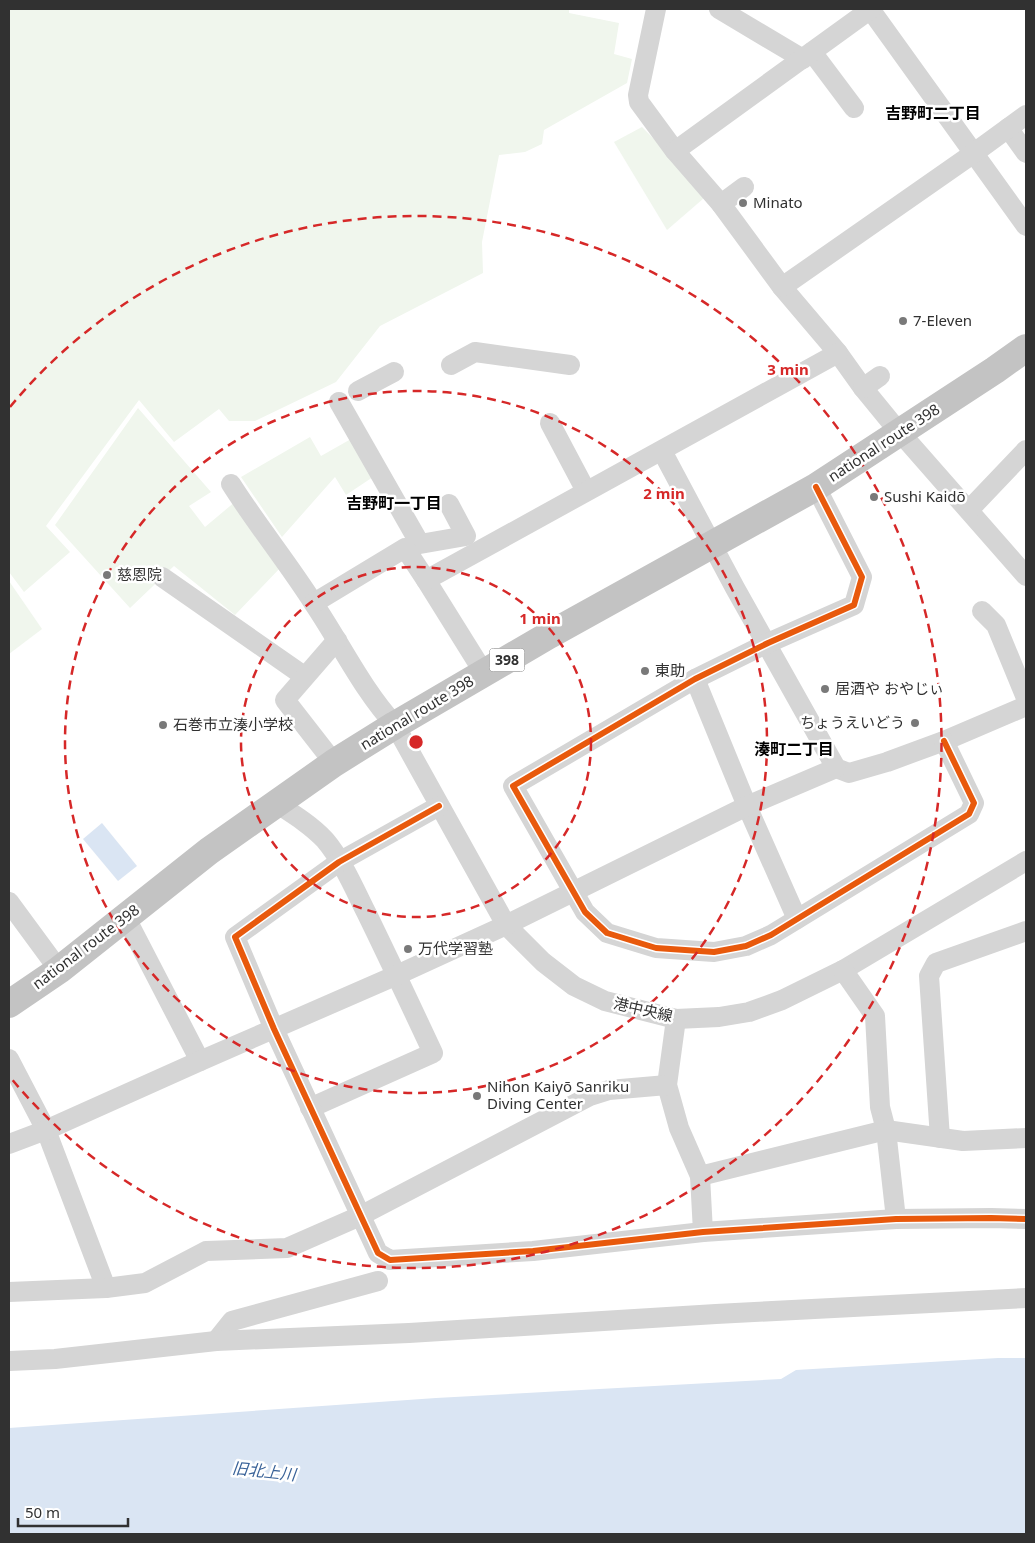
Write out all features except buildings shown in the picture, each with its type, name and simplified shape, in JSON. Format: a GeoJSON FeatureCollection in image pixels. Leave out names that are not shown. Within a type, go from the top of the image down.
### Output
{"type":"FeatureCollection","features":[{"type":"Feature","properties":{"kind":"highway","name":"national route 398"},"geometry":{"type":"LineString","coordinates":[[9,1004],[59,970],[209,852],[334,763],[484,673],[816,488],[1026,348]]}},
{"type":"Feature","properties":{"kind":"street"},"geometry":{"type":"LineString","coordinates":[[656,9],[638,95],[639,102],[675,152],[720,204],[782,287],[838,353],[900,433],[1026,576]]}},
{"type":"Feature","properties":{"kind":"street"},"geometry":{"type":"LineString","coordinates":[[719,9],[808,56],[854,108]]}},
{"type":"Feature","properties":{"kind":"street"},"geometry":{"type":"LineString","coordinates":[[675,152],[870,9],[1026,226]]}},
{"type":"Feature","properties":{"kind":"street"},"geometry":{"type":"LineString","coordinates":[[782,287],[1026,115]]}},
{"type":"Feature","properties":{"kind":"street"},"geometry":{"type":"LineString","coordinates":[[1008,128],[1026,153]]}},
{"type":"Feature","properties":{"kind":"street"},"geometry":{"type":"LineString","coordinates":[[720,204],[744,187]]}},
{"type":"Feature","properties":{"kind":"street"},"geometry":{"type":"LineString","coordinates":[[451,365],[475,352],[570,365]]}},
{"type":"Feature","properties":{"kind":"street"},"geometry":{"type":"LineString","coordinates":[[426,580],[838,353]]}},
{"type":"Feature","properties":{"kind":"street"},"geometry":{"type":"LineString","coordinates":[[358,391],[394,372]]}},
{"type":"Feature","properties":{"kind":"street"},"geometry":{"type":"LineString","coordinates":[[864,388],[880,376]]}},
{"type":"Feature","properties":{"kind":"street"},"geometry":{"type":"LineString","coordinates":[[339,402],[420,544],[466,536],[449,504]]}},
{"type":"Feature","properties":{"kind":"street"},"geometry":{"type":"LineString","coordinates":[[550,423],[586,491]]}},
{"type":"Feature","properties":{"kind":"street"},"geometry":{"type":"LineString","coordinates":[[969,510],[1026,450]]}},
{"type":"Feature","properties":{"kind":"street"},"geometry":{"type":"LineString","coordinates":[[662,451],[836,768],[849,773],[887,762],[944,741],[1026,706]]}},
{"type":"Feature","properties":{"kind":"street","name":"港中央線"},"geometry":{"type":"LineString","coordinates":[[231,484],[314,603],[366,687],[395,725],[506,925],[543,962],[574,986],[605,1001],[676,1019],[719,1017],[749,1012],[782,1000],[843,970],[1026,861]]}},
{"type":"Feature","properties":{"kind":"street"},"geometry":{"type":"LineString","coordinates":[[816,488],[862,577],[854,605],[768,643],[695,679],[513,786],[572,892],[585,912],[607,933],[628,941],[663,949],[714,952],[746,946],[771,935],[969,814],[974,803],[944,741]]}},
{"type":"Feature","properties":{"kind":"street"},"geometry":{"type":"LineString","coordinates":[[314,603],[405,548],[484,673]]}},
{"type":"Feature","properties":{"kind":"street"},"geometry":{"type":"LineString","coordinates":[[162,577],[304,676]]}},
{"type":"Feature","properties":{"kind":"street"},"geometry":{"type":"LineString","coordinates":[[982,612],[996,625],[1026,698]]}},
{"type":"Feature","properties":{"kind":"street"},"geometry":{"type":"LineString","coordinates":[[334,763],[285,700],[337,640]]}},
{"type":"Feature","properties":{"kind":"street"},"geometry":{"type":"LineString","coordinates":[[695,679],[796,919]]}},
{"type":"Feature","properties":{"kind":"street"},"geometry":{"type":"LineString","coordinates":[[9,1144],[46,1130],[200,1060],[397,975],[506,925],[747,806],[836,768]]}},
{"type":"Feature","properties":{"kind":"street"},"geometry":{"type":"LineString","coordinates":[[276,803],[303,821],[324,840],[339,862],[397,975],[433,1053],[310,1108]]}},
{"type":"Feature","properties":{"kind":"street"},"geometry":{"type":"LineString","coordinates":[[439,806],[339,862],[235,937],[274,1029],[378,1253],[390,1260],[533,1252],[703,1232],[896,1219],[1026,1219]]}},
{"type":"Feature","properties":{"kind":"street"},"geometry":{"type":"LineString","coordinates":[[9,902],[59,970]]}},
{"type":"Feature","properties":{"kind":"street"},"geometry":{"type":"LineString","coordinates":[[126,918],[200,1060]]}},
{"type":"Feature","properties":{"kind":"street"},"geometry":{"type":"LineString","coordinates":[[940,1138],[929,976],[936,963],[1026,931]]}},
{"type":"Feature","properties":{"kind":"street"},"geometry":{"type":"LineString","coordinates":[[843,970],[875,1016],[880,1107],[886,1130],[896,1219]]}},
{"type":"Feature","properties":{"kind":"street"},"geometry":{"type":"LineString","coordinates":[[676,1019],[667,1085],[679,1128],[700,1176],[703,1232]]}},
{"type":"Feature","properties":{"kind":"street"},"geometry":{"type":"LineString","coordinates":[[9,1059],[46,1130],[106,1288]]}},
{"type":"Feature","properties":{"kind":"street"},"geometry":{"type":"LineString","coordinates":[[9,1292],[106,1288],[145,1283],[206,1251],[287,1248],[360,1216],[590,1096],[609,1090],[667,1085]]}},
{"type":"Feature","properties":{"kind":"street"},"geometry":{"type":"LineString","coordinates":[[700,1176],[886,1130],[963,1142],[1026,1138]]}},
{"type":"Feature","properties":{"kind":"street"},"geometry":{"type":"LineString","coordinates":[[216,1341],[232,1321],[378,1282]]}},
{"type":"Feature","properties":{"kind":"street"},"geometry":{"type":"LineString","coordinates":[[9,1361],[55,1359],[216,1341],[409,1334],[716,1314],[1026,1298]]}},
{"type":"Feature","properties":{"kind":"shaded area"},"geometry":{"type":"Polygon","coordinates":[[[9,9],[569,9],[569,13],[619,23],[614,54],[632,59],[627,83],[544,130],[542,144],[525,152],[499,155],[482,242],[483,273],[380,326],[336,382],[255,421],[229,421],[219,409],[174,442],[139,400],[46,526],[70,552],[24,592],[9,572],[9,9]]]}},
{"type":"Feature","properties":{"kind":"shaded area"},"geometry":{"type":"Polygon","coordinates":[[[642,127],[670,155],[704,198],[667,230],[614,142],[642,127]]]}},
{"type":"Feature","properties":{"kind":"shaded area"},"geometry":{"type":"Polygon","coordinates":[[[138,408],[211,492],[189,506],[205,527],[236,501],[282,566],[235,615],[174,566],[130,608],[55,525],[138,408]]]}},
{"type":"Feature","properties":{"kind":"shaded area"},"geometry":{"type":"Polygon","coordinates":[[[310,437],[321,456],[351,439],[373,477],[346,495],[335,477],[282,537],[241,477],[310,437]]]}},
{"type":"Feature","properties":{"kind":"shaded area"},"geometry":{"type":"Polygon","coordinates":[[[9,581],[42,629],[9,654],[9,581]]]}},
{"type":"Feature","properties":{"kind":"water"},"geometry":{"type":"Polygon","coordinates":[[[102,823],[137,866],[118,881],[83,839],[102,823]]]}},
{"type":"Feature","properties":{"kind":"water","name":"旧北上川"},"geometry":{"type":"Polygon","coordinates":[[[1026,1358],[1026,1534],[9,1534],[9,1428],[436,1398],[781,1379],[796,1370],[1026,1358]]]}},
{"type":"Feature","properties":{"kind":"cycle path"},"geometry":{"type":"LineString","coordinates":[[816,487],[862,577],[854,605],[768,643],[695,679],[513,786],[585,912],[607,933],[656,948],[714,952],[746,946],[771,935],[969,814],[974,803],[944,741]]}},
{"type":"Feature","properties":{"kind":"cycle path"},"geometry":{"type":"LineString","coordinates":[[439,806],[339,862],[235,937],[274,1029],[378,1253],[390,1260],[533,1251],[703,1232],[896,1219],[1026,1219]]}},
{"type":"Feature","properties":{"kind":"place","name":"Minato"},"geometry":{"type":"Point","coordinates":[743,203]}},
{"type":"Feature","properties":{"kind":"place","name":"7-Eleven"},"geometry":{"type":"Point","coordinates":[903,321]}},
{"type":"Feature","properties":{"kind":"place","name":"Sushi Kaidō"},"geometry":{"type":"Point","coordinates":[874,497]}},
{"type":"Feature","properties":{"kind":"place","name":"慈恩院"},"geometry":{"type":"Point","coordinates":[107,575]}},
{"type":"Feature","properties":{"kind":"place","name":"東助"},"geometry":{"type":"Point","coordinates":[645,671]}},
{"type":"Feature","properties":{"kind":"place","name":"居酒や おやじぃ"},"geometry":{"type":"Point","coordinates":[825,689]}},
{"type":"Feature","properties":{"kind":"place","name":"ちょうえいどう"},"geometry":{"type":"Point","coordinates":[915,723]}},
{"type":"Feature","properties":{"kind":"place","name":"石巻市立湊小学校"},"geometry":{"type":"Point","coordinates":[163,725]}},
{"type":"Feature","properties":{"kind":"place","name":"万代学習塾"},"geometry":{"type":"Point","coordinates":[408,949]}},
{"type":"Feature","properties":{"kind":"place","name":"Nihon Kaiyō Sanriku Diving Center"},"geometry":{"type":"Point","coordinates":[477,1096]}},
{"type":"Feature","properties":{"kind":"district","name":"吉野町二丁目"},"geometry":{"type":"Point","coordinates":[933,113]}},
{"type":"Feature","properties":{"kind":"district","name":"吉野町一丁目"},"geometry":{"type":"Point","coordinates":[394,503]}},
{"type":"Feature","properties":{"kind":"district","name":"湊町二丁目"},"geometry":{"type":"Point","coordinates":[794,749]}}]}
